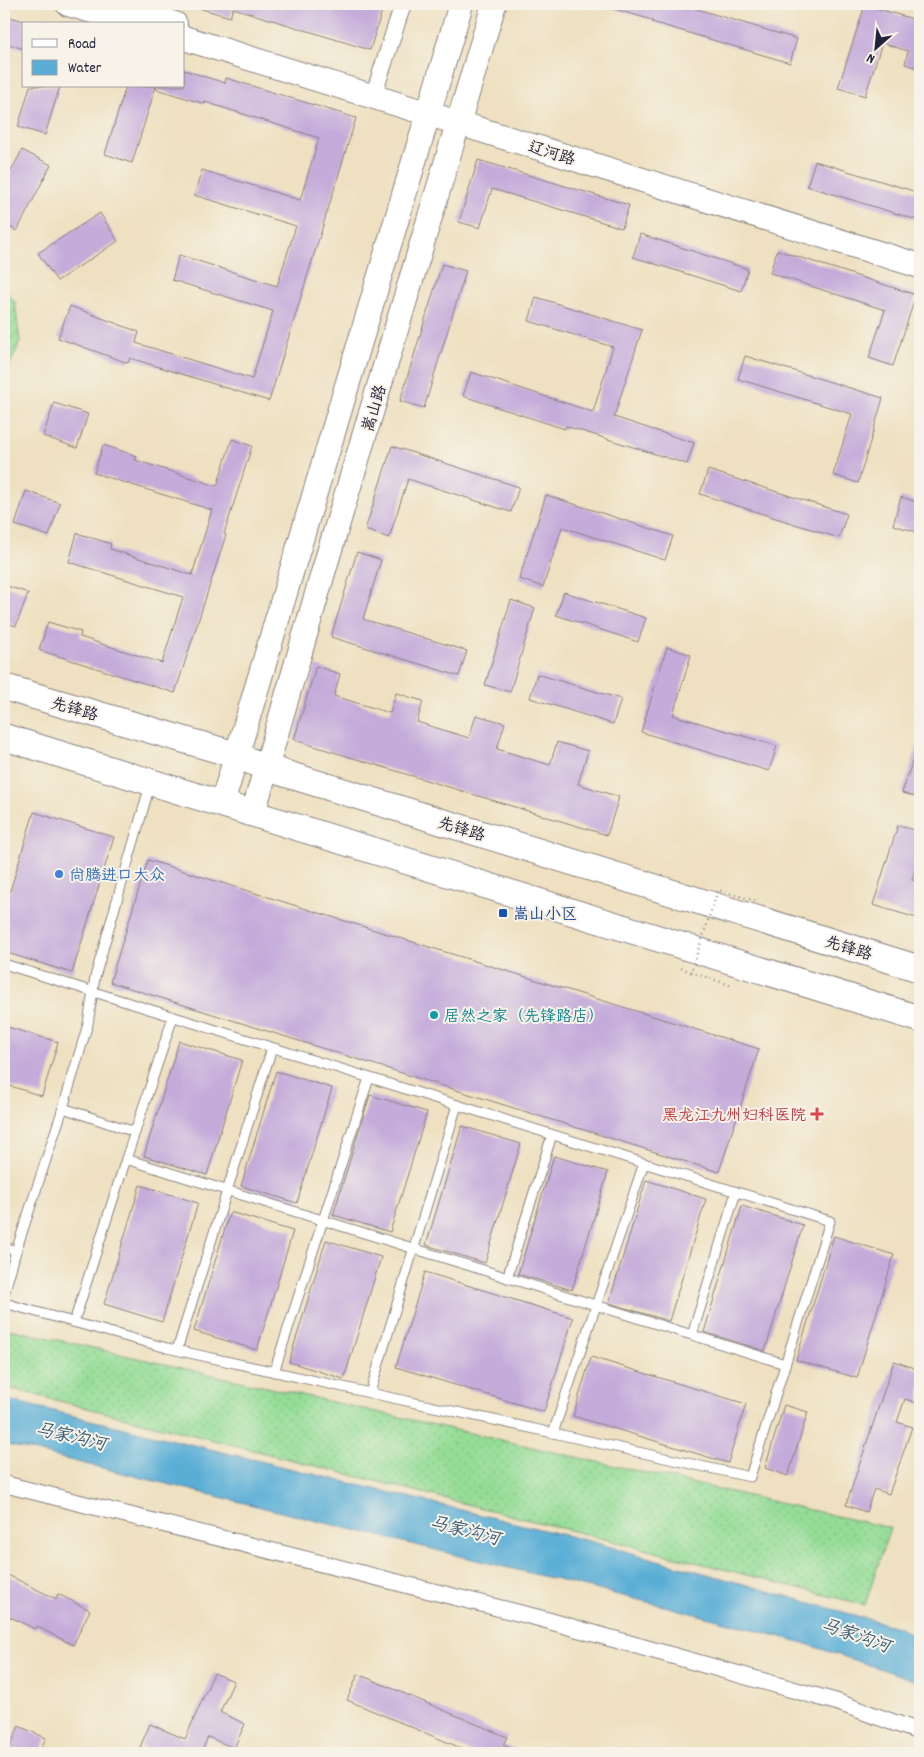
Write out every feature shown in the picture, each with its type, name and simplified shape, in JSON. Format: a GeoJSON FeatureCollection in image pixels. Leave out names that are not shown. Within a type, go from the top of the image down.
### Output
{"type":"FeatureCollection","features":[{"type":"Feature","properties":{"kind":"main road"},"geometry":{"type":"LineString","coordinates":[[68,4],[128,22]]}},
{"type":"Feature","properties":{"kind":"main road"},"geometry":{"type":"LineString","coordinates":[[107,4],[168,22]]}},
{"type":"Feature","properties":{"kind":"main road","name":"嵩山路"},"geometry":{"type":"LineString","coordinates":[[222,804],[461,4]]}},
{"type":"Feature","properties":{"kind":"main road","name":"嵩山路"},"geometry":{"type":"LineString","coordinates":[[253,813],[494,4]]}},
{"type":"Feature","properties":{"kind":"main road","name":"辽河路"},"geometry":{"type":"LineString","coordinates":[[185,26],[375,90]]}},
{"type":"Feature","properties":{"kind":"main road","name":"辽河路"},"geometry":{"type":"LineString","coordinates":[[185,38],[430,106],[920,266]]}},
{"type":"Feature","properties":{"kind":"main road","name":"辽河路"},"geometry":{"type":"LineString","coordinates":[[460,116],[920,254]]}},
{"type":"Feature","properties":{"kind":"main road","name":"先锋路"},"geometry":{"type":"LineString","coordinates":[[4,687],[236,755],[267,768],[920,969]]}},
{"type":"Feature","properties":{"kind":"main road"},"geometry":{"type":"LineString","coordinates":[[4,737],[920,1019]]}},
{"type":"Feature","properties":{"kind":"street"},"geometry":{"type":"LineString","coordinates":[[375,90],[403,4]]}},
{"type":"Feature","properties":{"kind":"street"},"geometry":{"type":"LineString","coordinates":[[4,1484],[539,1618],[837,1702],[920,1732]]}},
{"type":"Feature","properties":{"kind":"lane"},"geometry":{"type":"LineString","coordinates":[[4,1294],[88,1024],[95,977],[151,782]]}},
{"type":"Feature","properties":{"kind":"lane"},"geometry":{"type":"LineString","coordinates":[[4,964],[830,1221],[750,1477],[177,1350],[4,1304]]}},
{"type":"Feature","properties":{"kind":"lane"},"geometry":{"type":"LineString","coordinates":[[74,1322],[173,1017]]}},
{"type":"Feature","properties":{"kind":"lane"},"geometry":{"type":"LineString","coordinates":[[177,1350],[272,1048]]}},
{"type":"Feature","properties":{"kind":"lane"},"geometry":{"type":"LineString","coordinates":[[274,1372],[369,1078]]}},
{"type":"Feature","properties":{"kind":"lane"},"geometry":{"type":"LineString","coordinates":[[370,1393],[457,1105]]}},
{"type":"Feature","properties":{"kind":"lane"},"geometry":{"type":"LineString","coordinates":[[63,1108],[135,1132]]}},
{"type":"Feature","properties":{"kind":"lane"},"geometry":{"type":"LineString","coordinates":[[507,1278],[552,1135]]}},
{"type":"Feature","properties":{"kind":"lane"},"geometry":{"type":"LineString","coordinates":[[126,1159],[785,1364]]}},
{"type":"Feature","properties":{"kind":"lane"},"geometry":{"type":"LineString","coordinates":[[553,1433],[598,1306],[644,1163]]}},
{"type":"Feature","properties":{"kind":"lane"},"geometry":{"type":"LineString","coordinates":[[692,1335],[736,1192]]}},
{"type":"Feature","properties":{"kind":"lane"},"geometry":{"type":"LineString","coordinates":[[4,1247],[16,1251]]}},
{"type":"Feature","properties":{"kind":"path"},"geometry":{"type":"LineString","coordinates":[[730,985],[691,972],[718,890],[756,901]]}},
{"type":"Feature","properties":{"kind":"green space"},"geometry":{"type":"Polygon","coordinates":[[[4,289],[15,302],[20,342],[4,379],[4,289]]]}},
{"type":"Feature","properties":{"kind":"green space"},"geometry":{"type":"Polygon","coordinates":[[[4,1328],[890,1528],[865,1605],[4,1387],[4,1328]]]}},
{"type":"Feature","properties":{"kind":"water","name":"马家沟河"},"geometry":{"type":"Polygon","coordinates":[[[4,1399],[593,1542],[897,1627],[920,1638],[920,1682],[800,1642],[680,1610],[4,1444],[4,1399]]]}},
{"type":"Feature","properties":{"kind":"building"},"geometry":{"type":"Polygon","coordinates":[[[196,4],[384,4],[370,50],[233,8],[230,17],[195,7],[196,4]]]}},
{"type":"Feature","properties":{"kind":"building"},"geometry":{"type":"Polygon","coordinates":[[[609,4],[680,4],[797,39],[790,63],[652,22],[652,20],[608,7],[609,4]]]}},
{"type":"Feature","properties":{"kind":"building"},"geometry":{"type":"Polygon","coordinates":[[[865,5],[913,19],[920,23],[920,69],[905,64],[908,51],[882,43],[865,96],[838,88],[865,5]]]}},
{"type":"Feature","properties":{"kind":"building"},"geometry":{"type":"Polygon","coordinates":[[[4,15],[24,21],[22,22],[22,48],[4,43],[4,15]]]}},
{"type":"Feature","properties":{"kind":"building"},"geometry":{"type":"Polygon","coordinates":[[[185,70],[225,83],[226,78],[356,118],[269,401],[130,358],[128,363],[58,338],[70,306],[139,332],[136,343],[252,379],[273,311],[172,280],[179,255],[277,286],[296,226],[194,195],[202,170],[300,200],[319,138],[205,102],[205,104],[156,89],[185,88],[185,70]]]}},
{"type":"Feature","properties":{"kind":"building"},"geometry":{"type":"Polygon","coordinates":[[[29,88],[59,88],[45,135],[18,127],[29,88]]]}},
{"type":"Feature","properties":{"kind":"building"},"geometry":{"type":"Polygon","coordinates":[[[125,88],[155,88],[132,163],[105,154],[125,88]]]}},
{"type":"Feature","properties":{"kind":"building"},"geometry":{"type":"Polygon","coordinates":[[[22,150],[51,165],[17,231],[4,224],[4,185],[22,150]]]}},
{"type":"Feature","properties":{"kind":"building"},"geometry":{"type":"Polygon","coordinates":[[[478,160],[629,205],[622,228],[492,189],[480,228],[459,222],[478,160]]]}},
{"type":"Feature","properties":{"kind":"building"},"geometry":{"type":"Polygon","coordinates":[[[815,161],[920,193],[920,221],[807,186],[815,161]]]}},
{"type":"Feature","properties":{"kind":"building"},"geometry":{"type":"Polygon","coordinates":[[[100,213],[118,241],[57,281],[38,253],[100,213]]]}},
{"type":"Feature","properties":{"kind":"building"},"geometry":{"type":"Polygon","coordinates":[[[640,234],[748,269],[741,291],[633,257],[640,234]]]}},
{"type":"Feature","properties":{"kind":"building"},"geometry":{"type":"Polygon","coordinates":[[[777,250],[916,295],[893,366],[869,358],[885,310],[770,273],[777,250]]]}},
{"type":"Feature","properties":{"kind":"building"},"geometry":{"type":"Polygon","coordinates":[[[442,264],[466,271],[424,408],[400,401],[442,264]]]}},
{"type":"Feature","properties":{"kind":"building"},"geometry":{"type":"Polygon","coordinates":[[[536,297],[642,330],[614,417],[694,443],[687,464],[566,426],[565,429],[463,396],[471,372],[593,412],[613,347],[529,321],[536,297]]]}},
{"type":"Feature","properties":{"kind":"building"},"geometry":{"type":"Polygon","coordinates":[[[745,356],[883,398],[858,483],[833,475],[852,414],[738,379],[745,356]]]}},
{"type":"Feature","properties":{"kind":"building"},"geometry":{"type":"Polygon","coordinates":[[[54,403],[88,414],[77,448],[43,436],[54,403]]]}},
{"type":"Feature","properties":{"kind":"building"},"geometry":{"type":"Polygon","coordinates":[[[232,439],[252,446],[224,534],[226,535],[175,693],[39,650],[48,622],[81,632],[80,637],[162,663],[183,597],[69,562],[77,533],[111,544],[110,549],[192,575],[212,510],[94,473],[103,445],[137,456],[135,460],[217,486],[232,439]]]}},
{"type":"Feature","properties":{"kind":"building"},"geometry":{"type":"Polygon","coordinates":[[[392,446],[519,487],[511,512],[408,479],[389,538],[365,530],[392,446]]]}},
{"type":"Feature","properties":{"kind":"building"},"geometry":{"type":"Polygon","coordinates":[[[708,470],[847,514],[839,538],[700,494],[708,470]]]}},
{"type":"Feature","properties":{"kind":"building"},"geometry":{"type":"Polygon","coordinates":[[[26,491],[60,503],[49,536],[15,525],[26,491]]]}},
{"type":"Feature","properties":{"kind":"building"},"geometry":{"type":"Polygon","coordinates":[[[546,495],[673,536],[665,560],[562,527],[543,587],[519,579],[546,495]]]}},
{"type":"Feature","properties":{"kind":"building"},"geometry":{"type":"Polygon","coordinates":[[[901,497],[920,503],[920,533],[893,525],[901,497]]]}},
{"type":"Feature","properties":{"kind":"building"},"geometry":{"type":"Polygon","coordinates":[[[357,552],[381,560],[363,619],[467,651],[459,676],[331,637],[357,552]]]}},
{"type":"Feature","properties":{"kind":"building"},"geometry":{"type":"Polygon","coordinates":[[[4,585],[28,593],[16,626],[4,622],[4,585]]]}},
{"type":"Feature","properties":{"kind":"building"},"geometry":{"type":"Polygon","coordinates":[[[564,592],[646,618],[638,642],[556,615],[564,592]]]}},
{"type":"Feature","properties":{"kind":"building"},"geometry":{"type":"Polygon","coordinates":[[[511,600],[535,608],[510,692],[485,685],[511,600]]]}},
{"type":"Feature","properties":{"kind":"building"},"geometry":{"type":"Polygon","coordinates":[[[667,647],[691,655],[673,715],[777,746],[769,771],[641,732],[667,647]]]}},
{"type":"Feature","properties":{"kind":"building"},"geometry":{"type":"Polygon","coordinates":[[[316,666],[340,674],[334,696],[390,713],[396,693],[423,701],[417,722],[469,738],[476,715],[505,723],[497,749],[550,765],[557,742],[588,751],[578,784],[619,797],[607,835],[294,740],[316,666]]]}},
{"type":"Feature","properties":{"kind":"building"},"geometry":{"type":"Polygon","coordinates":[[[537,674],[621,699],[613,724],[530,698],[537,674]]]}},
{"type":"Feature","properties":{"kind":"building"},"geometry":{"type":"Polygon","coordinates":[[[918,744],[920,744],[920,798],[902,793],[918,744]]]}},
{"type":"Feature","properties":{"kind":"building","name":"尚腾进口大众"},"geometry":{"type":"Polygon","coordinates":[[[34,812],[114,837],[72,973],[4,952],[4,911],[34,812]]]}},
{"type":"Feature","properties":{"kind":"building"},"geometry":{"type":"Polygon","coordinates":[[[898,825],[920,832],[920,853],[912,880],[920,882],[920,919],[873,905],[898,825]]]}},
{"type":"Feature","properties":{"kind":"building","name":"居然之家（先锋路店）"},"geometry":{"type":"Polygon","coordinates":[[[148,860],[759,1049],[719,1172],[110,982],[148,860]]]}},
{"type":"Feature","properties":{"kind":"building"},"geometry":{"type":"Polygon","coordinates":[[[4,1026],[58,1042],[42,1096],[4,1084],[4,1026]]]}},
{"type":"Feature","properties":{"kind":"building"},"geometry":{"type":"Polygon","coordinates":[[[179,1041],[242,1060],[207,1175],[144,1156],[179,1041]]]}},
{"type":"Feature","properties":{"kind":"building"},"geometry":{"type":"Polygon","coordinates":[[[276,1071],[332,1088],[297,1203],[241,1186],[276,1071]]]}},
{"type":"Feature","properties":{"kind":"building"},"geometry":{"type":"Polygon","coordinates":[[[370,1095],[427,1112],[390,1232],[333,1215],[370,1095]]]}},
{"type":"Feature","properties":{"kind":"building"},"geometry":{"type":"Polygon","coordinates":[[[462,1126],[521,1144],[485,1263],[426,1245],[462,1126]]]}},
{"type":"Feature","properties":{"kind":"building"},"geometry":{"type":"Polygon","coordinates":[[[554,1156],[608,1172],[572,1290],[518,1274],[554,1156]]]}},
{"type":"Feature","properties":{"kind":"building"},"geometry":{"type":"Polygon","coordinates":[[[646,1180],[706,1199],[669,1321],[609,1303],[646,1180]]]}},
{"type":"Feature","properties":{"kind":"building"},"geometry":{"type":"Polygon","coordinates":[[[140,1185],[198,1203],[162,1322],[104,1304],[140,1185]]]}},
{"type":"Feature","properties":{"kind":"building"},"geometry":{"type":"Polygon","coordinates":[[[742,1206],[803,1225],[765,1351],[704,1332],[742,1206]]]}},
{"type":"Feature","properties":{"kind":"building"},"geometry":{"type":"Polygon","coordinates":[[[230,1212],[293,1231],[257,1350],[194,1331],[230,1212]]]}},
{"type":"Feature","properties":{"kind":"building"},"geometry":{"type":"Polygon","coordinates":[[[834,1236],[894,1255],[857,1378],[796,1360],[834,1236]]]}},
{"type":"Feature","properties":{"kind":"building"},"geometry":{"type":"Polygon","coordinates":[[[326,1240],[381,1257],[344,1379],[289,1362],[326,1240]]]}},
{"type":"Feature","properties":{"kind":"building"},"geometry":{"type":"Polygon","coordinates":[[[425,1272],[573,1318],[544,1412],[396,1367],[425,1272]]]}},
{"type":"Feature","properties":{"kind":"building"},"geometry":{"type":"Polygon","coordinates":[[[591,1357],[746,1404],[728,1463],[573,1416],[591,1357]]]}},
{"type":"Feature","properties":{"kind":"building"},"geometry":{"type":"Polygon","coordinates":[[[894,1361],[920,1370],[920,1404],[905,1399],[897,1422],[912,1427],[889,1494],[874,1489],[866,1512],[846,1505],[894,1361]]]}},
{"type":"Feature","properties":{"kind":"building"},"geometry":{"type":"Polygon","coordinates":[[[784,1405],[808,1412],[788,1476],[765,1468],[784,1405]]]}},
{"type":"Feature","properties":{"kind":"building"},"geometry":{"type":"Polygon","coordinates":[[[4,1573],[56,1599],[58,1594],[90,1610],[73,1645],[36,1626],[35,1629],[4,1614],[4,1573]]]}},
{"type":"Feature","properties":{"kind":"building"},"geometry":{"type":"Polygon","coordinates":[[[214,1673],[234,1681],[220,1712],[245,1724],[234,1748],[208,1737],[201,1753],[155,1753],[140,1747],[150,1724],[185,1739],[214,1673]]]}},
{"type":"Feature","properties":{"kind":"building"},"geometry":{"type":"Polygon","coordinates":[[[358,1674],[507,1737],[503,1745],[524,1753],[473,1753],[347,1700],[358,1674]]]}},
{"type":"Feature","properties":{"kind":"building"},"geometry":{"type":"Polygon","coordinates":[[[19,1726],[46,1738],[39,1753],[7,1753],[19,1726]]]}},
{"type":"Feature","properties":{"kind":"place","name":"尚腾进口大众"},"geometry":{"type":"Point","coordinates":[59,874]}},
{"type":"Feature","properties":{"kind":"place","name":"嵩山小区"},"geometry":{"type":"Point","coordinates":[503,913]}},
{"type":"Feature","properties":{"kind":"place","name":"居然之家（先锋路店）"},"geometry":{"type":"Point","coordinates":[434,1015]}},
{"type":"Feature","properties":{"kind":"place","name":"黑龙江九州妇科医院"},"geometry":{"type":"Point","coordinates":[817,1114]}}]}
